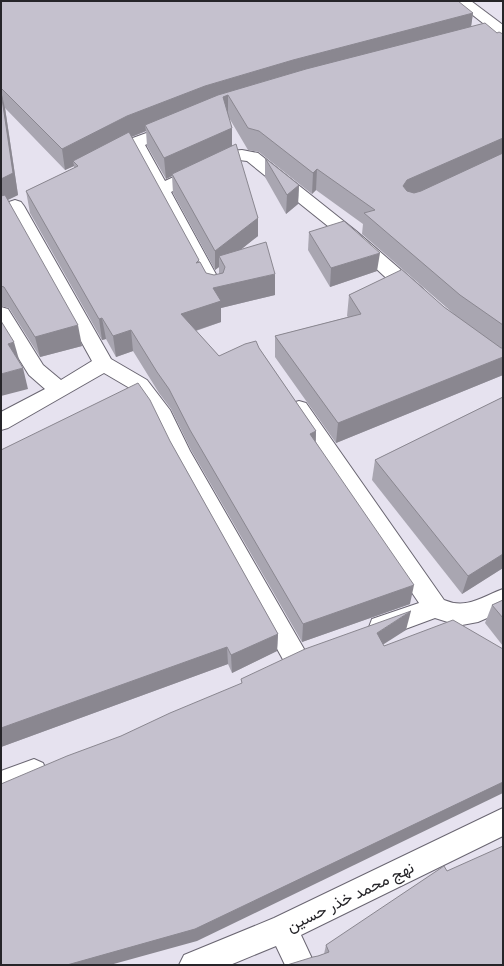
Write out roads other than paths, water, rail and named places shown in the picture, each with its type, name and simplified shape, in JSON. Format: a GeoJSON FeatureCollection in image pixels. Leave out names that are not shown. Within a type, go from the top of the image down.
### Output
{"type":"FeatureCollection","features":[{"type":"Feature","properties":{"kind":"street"},"geometry":{"type":"LineString","coordinates":[[462,1],[499,33]]}},
{"type":"Feature","properties":{"kind":"street"},"geometry":{"type":"LineString","coordinates":[[96,164],[136,143],[191,120]]}},
{"type":"Feature","properties":{"kind":"street"},"geometry":{"type":"LineString","coordinates":[[136,143],[215,289]]}},
{"type":"Feature","properties":{"kind":"street"},"geometry":{"type":"LineString","coordinates":[[161,190],[236,155],[242,154],[252,157],[350,235],[431,307]]}},
{"type":"Feature","properties":{"kind":"street"},"geometry":{"type":"LineString","coordinates":[[15,206],[104,364],[140,385],[163,416],[181,454],[295,658]]}},
{"type":"Feature","properties":{"kind":"street"},"geometry":{"type":"LineString","coordinates":[[1,314],[36,370],[60,390]]}},
{"type":"Feature","properties":{"kind":"street"},"geometry":{"type":"LineString","coordinates":[[1,422],[104,364]]}},
{"type":"Feature","properties":{"kind":"street"},"geometry":{"type":"LineString","coordinates":[[290,395],[436,607],[447,613],[465,614],[486,610],[503,600]]}},
{"type":"Feature","properties":{"kind":"street"},"geometry":{"type":"LineString","coordinates":[[362,634],[436,607]]}},
{"type":"Feature","properties":{"kind":"street"},"geometry":{"type":"LineString","coordinates":[[1,784],[58,763]]}},
{"type":"Feature","properties":{"kind":"street","name":"نهج محمد خذر حسين"},"geometry":{"type":"LineString","coordinates":[[194,965],[283,929],[503,822]]}},
{"type":"Feature","properties":{"kind":"street"},"geometry":{"type":"LineString","coordinates":[[283,929],[300,965]]}}]}
